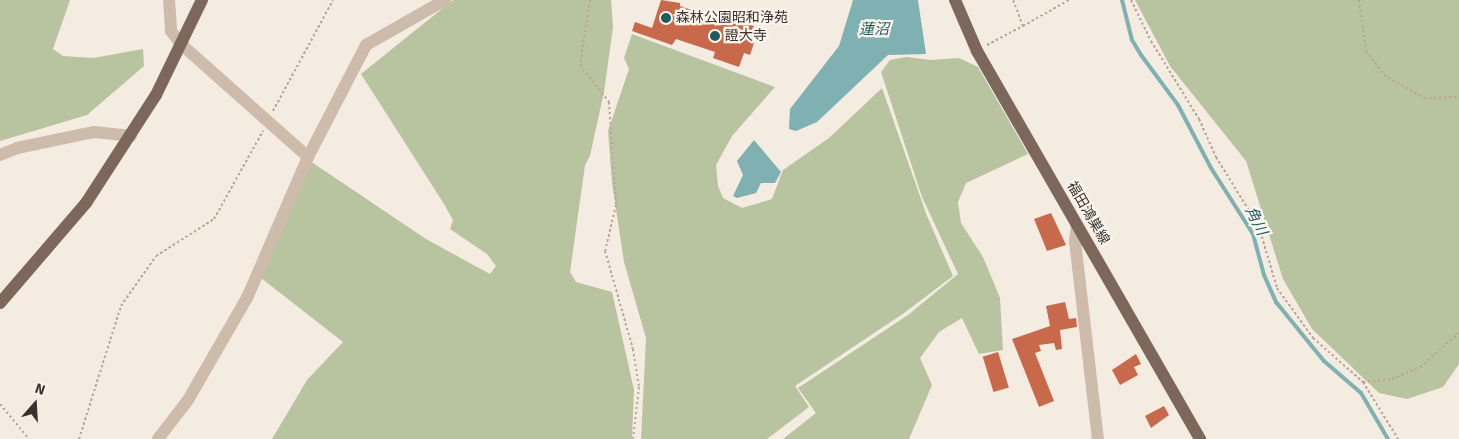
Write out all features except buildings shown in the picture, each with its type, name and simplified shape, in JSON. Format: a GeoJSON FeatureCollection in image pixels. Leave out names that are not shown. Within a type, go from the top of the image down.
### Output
{"type":"FeatureCollection","features":[{"type":"Feature","properties":{"kind":"main road"},"geometry":{"type":"LineString","coordinates":[[0,303],[86,203],[131,136],[182,45],[202,0]]}},
{"type":"Feature","properties":{"kind":"main road","name":"福田鴻巣線"},"geometry":{"type":"LineString","coordinates":[[955,0],[977,51],[1200,439]]}},
{"type":"Feature","properties":{"kind":"street"},"geometry":{"type":"LineString","coordinates":[[169,0],[171,31],[182,45],[308,157]]}},
{"type":"Feature","properties":{"kind":"street"},"geometry":{"type":"LineString","coordinates":[[158,439],[188,400],[247,298],[308,157],[366,45],[445,0]]}},
{"type":"Feature","properties":{"kind":"street"},"geometry":{"type":"LineString","coordinates":[[0,155],[17,148],[94,132],[131,136]]}},
{"type":"Feature","properties":{"kind":"street"},"geometry":{"type":"LineString","coordinates":[[1077,225],[1075,241],[1098,439]]}},
{"type":"Feature","properties":{"kind":"path"},"geometry":{"type":"LineString","coordinates":[[79,439],[121,306],[156,256],[214,219],[333,0]]}},
{"type":"Feature","properties":{"kind":"path"},"geometry":{"type":"LineString","coordinates":[[590,0],[580,65],[610,102],[616,205],[605,251],[633,349],[639,388],[633,439]]}},
{"type":"Feature","properties":{"kind":"path"},"geometry":{"type":"LineString","coordinates":[[1014,0],[1023,26]]}},
{"type":"Feature","properties":{"kind":"path"},"geometry":{"type":"LineString","coordinates":[[977,51],[1069,0]]}},
{"type":"Feature","properties":{"kind":"path"},"geometry":{"type":"LineString","coordinates":[[1131,0],[1151,41],[1199,119],[1216,157],[1259,227],[1277,288],[1313,338],[1363,382],[1398,439]]}},
{"type":"Feature","properties":{"kind":"path"},"geometry":{"type":"LineString","coordinates":[[1359,0],[1366,51],[1384,75],[1424,98],[1459,97]]}},
{"type":"Feature","properties":{"kind":"path"},"geometry":{"type":"LineString","coordinates":[[1363,382],[1392,379],[1420,367],[1451,344],[1459,333]]}},
{"type":"Feature","properties":{"kind":"path"},"geometry":{"type":"LineString","coordinates":[[0,404],[29,439]]}},
{"type":"Feature","properties":{"kind":"green space"},"geometry":{"type":"Polygon","coordinates":[[[0,0],[70,0],[53,49],[63,56],[93,58],[143,49],[144,66],[87,115],[0,141],[0,0]]]}},
{"type":"Feature","properties":{"kind":"green space"},"geometry":{"type":"Polygon","coordinates":[[[453,0],[611,0],[613,27],[604,92],[590,156],[585,165],[570,272],[576,282],[612,292],[634,390],[632,439],[272,439],[307,380],[343,342],[261,278],[310,161],[426,239],[490,274],[496,266],[487,254],[450,229],[453,220],[444,204],[361,74],[453,0]]]}},
{"type":"Feature","properties":{"kind":"green space"},"geometry":{"type":"Polygon","coordinates":[[[1135,0],[1459,0],[1459,364],[1443,387],[1407,399],[1379,393],[1312,329],[1283,279],[1246,161],[1170,66],[1135,0]]]}},
{"type":"Feature","properties":{"kind":"green space"},"geometry":{"type":"Polygon","coordinates":[[[632,34],[775,87],[732,136],[716,165],[718,186],[723,198],[742,208],[772,199],[783,170],[829,138],[882,88],[927,216],[953,276],[904,313],[795,386],[809,407],[767,439],[641,439],[646,338],[624,262],[612,183],[608,131],[629,69],[624,58],[632,34]]]}},
{"type":"Feature","properties":{"kind":"green space"},"geometry":{"type":"Polygon","coordinates":[[[906,57],[931,60],[959,58],[978,67],[1028,154],[966,183],[958,202],[961,223],[983,257],[1000,298],[1003,350],[979,354],[962,318],[939,332],[920,358],[932,385],[909,439],[783,439],[816,413],[798,388],[908,315],[958,274],[922,197],[881,72],[890,60],[906,57]]]}},
{"type":"Feature","properties":{"kind":"water","name":"蓮沼"},"geometry":{"type":"Polygon","coordinates":[[[853,0],[918,0],[926,54],[888,55],[817,122],[796,131],[789,129],[790,109],[839,46],[853,0]]]}},
{"type":"Feature","properties":{"kind":"water"},"geometry":{"type":"Polygon","coordinates":[[[754,140],[781,172],[775,183],[761,183],[756,193],[737,198],[733,196],[743,175],[737,161],[754,140]]]}},
{"type":"Feature","properties":{"kind":"waterway","name":"角川"},"geometry":{"type":"LineString","coordinates":[[1122,0],[1132,40],[1178,105],[1211,168],[1253,234],[1264,275],[1276,302],[1324,361],[1361,393],[1388,439]]}},
{"type":"Feature","properties":{"kind":"place","name":"森林公園昭和浄苑"},"geometry":{"type":"Point","coordinates":[666,18]}},
{"type":"Feature","properties":{"kind":"place","name":"證大寺"},"geometry":{"type":"Point","coordinates":[715,36]}}]}
